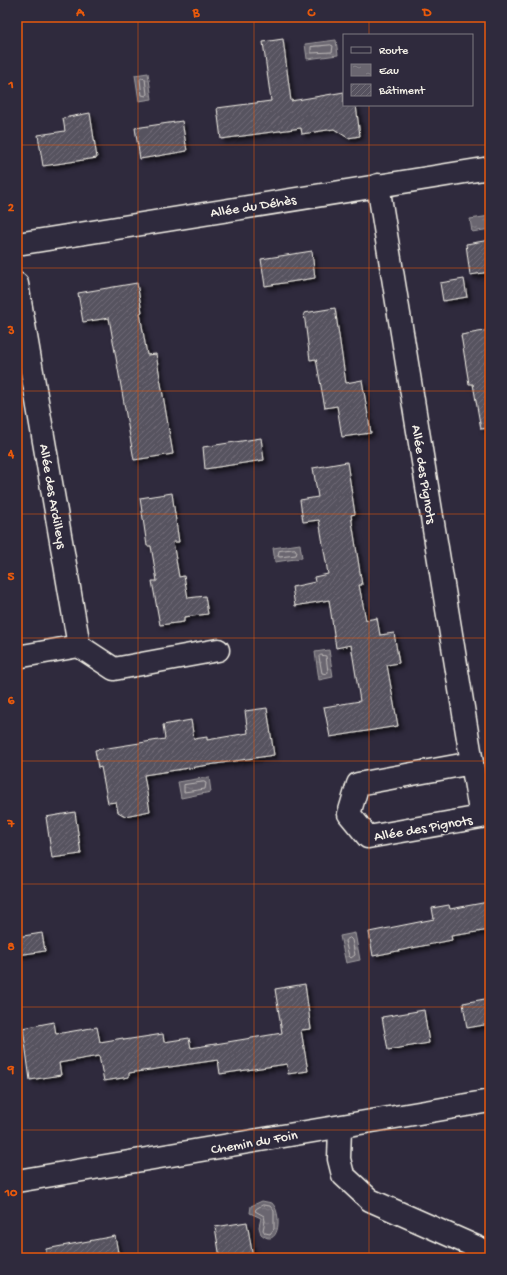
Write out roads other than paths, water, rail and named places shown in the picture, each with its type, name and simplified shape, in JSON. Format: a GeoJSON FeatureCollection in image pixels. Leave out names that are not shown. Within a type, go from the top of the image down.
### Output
{"type":"FeatureCollection","features":[{"type":"Feature","properties":{"kind":"street","name":"Allée du Déhès"},"geometry":{"type":"LineString","coordinates":[[17,244],[490,168]]}},
{"type":"Feature","properties":{"kind":"street","name":"Allée des Pignots"},"geometry":{"type":"LineString","coordinates":[[378,185],[481,817],[368,837],[349,814],[358,784],[472,763]]}},
{"type":"Feature","properties":{"kind":"street","name":"Allée des Ardilleys"},"geometry":{"type":"LineString","coordinates":[[17,284],[79,646]]}},
{"type":"Feature","properties":{"kind":"street"},"geometry":{"type":"LineString","coordinates":[[17,657],[79,646],[114,669],[218,650]]}},
{"type":"Feature","properties":{"kind":"street","name":"Chemin du Foin"},"geometry":{"type":"LineString","coordinates":[[17,1181],[490,1101]]}},
{"type":"Feature","properties":{"kind":"street"},"geometry":{"type":"LineString","coordinates":[[340,1127],[339,1159],[343,1175],[370,1200],[490,1253]]}},
{"type":"Feature","properties":{"kind":"water"},"geometry":{"type":"Polygon","coordinates":[[[336,40],[338,55],[307,59],[305,44],[336,40]]]}},
{"type":"Feature","properties":{"kind":"water"},"geometry":{"type":"Polygon","coordinates":[[[148,73],[152,99],[139,101],[135,75],[148,73]]]}},
{"type":"Feature","properties":{"kind":"water"},"geometry":{"type":"Polygon","coordinates":[[[490,216],[490,229],[472,232],[470,219],[490,216]]]}},
{"type":"Feature","properties":{"kind":"water"},"geometry":{"type":"Polygon","coordinates":[[[300,544],[302,558],[275,562],[273,548],[300,544]]]}},
{"type":"Feature","properties":{"kind":"water"},"geometry":{"type":"Polygon","coordinates":[[[329,650],[333,677],[319,680],[315,652],[329,650]]]}},
{"type":"Feature","properties":{"kind":"water"},"geometry":{"type":"Polygon","coordinates":[[[209,777],[211,792],[181,798],[178,782],[209,777]]]}},
{"type":"Feature","properties":{"kind":"water"},"geometry":{"type":"Polygon","coordinates":[[[355,933],[360,960],[346,963],[340,936],[355,933]]]}},
{"type":"Feature","properties":{"kind":"water"},"geometry":{"type":"Polygon","coordinates":[[[262,1201],[272,1203],[277,1215],[277,1229],[272,1237],[267,1238],[261,1234],[259,1227],[261,1218],[250,1213],[251,1206],[262,1201]]]}}]}
